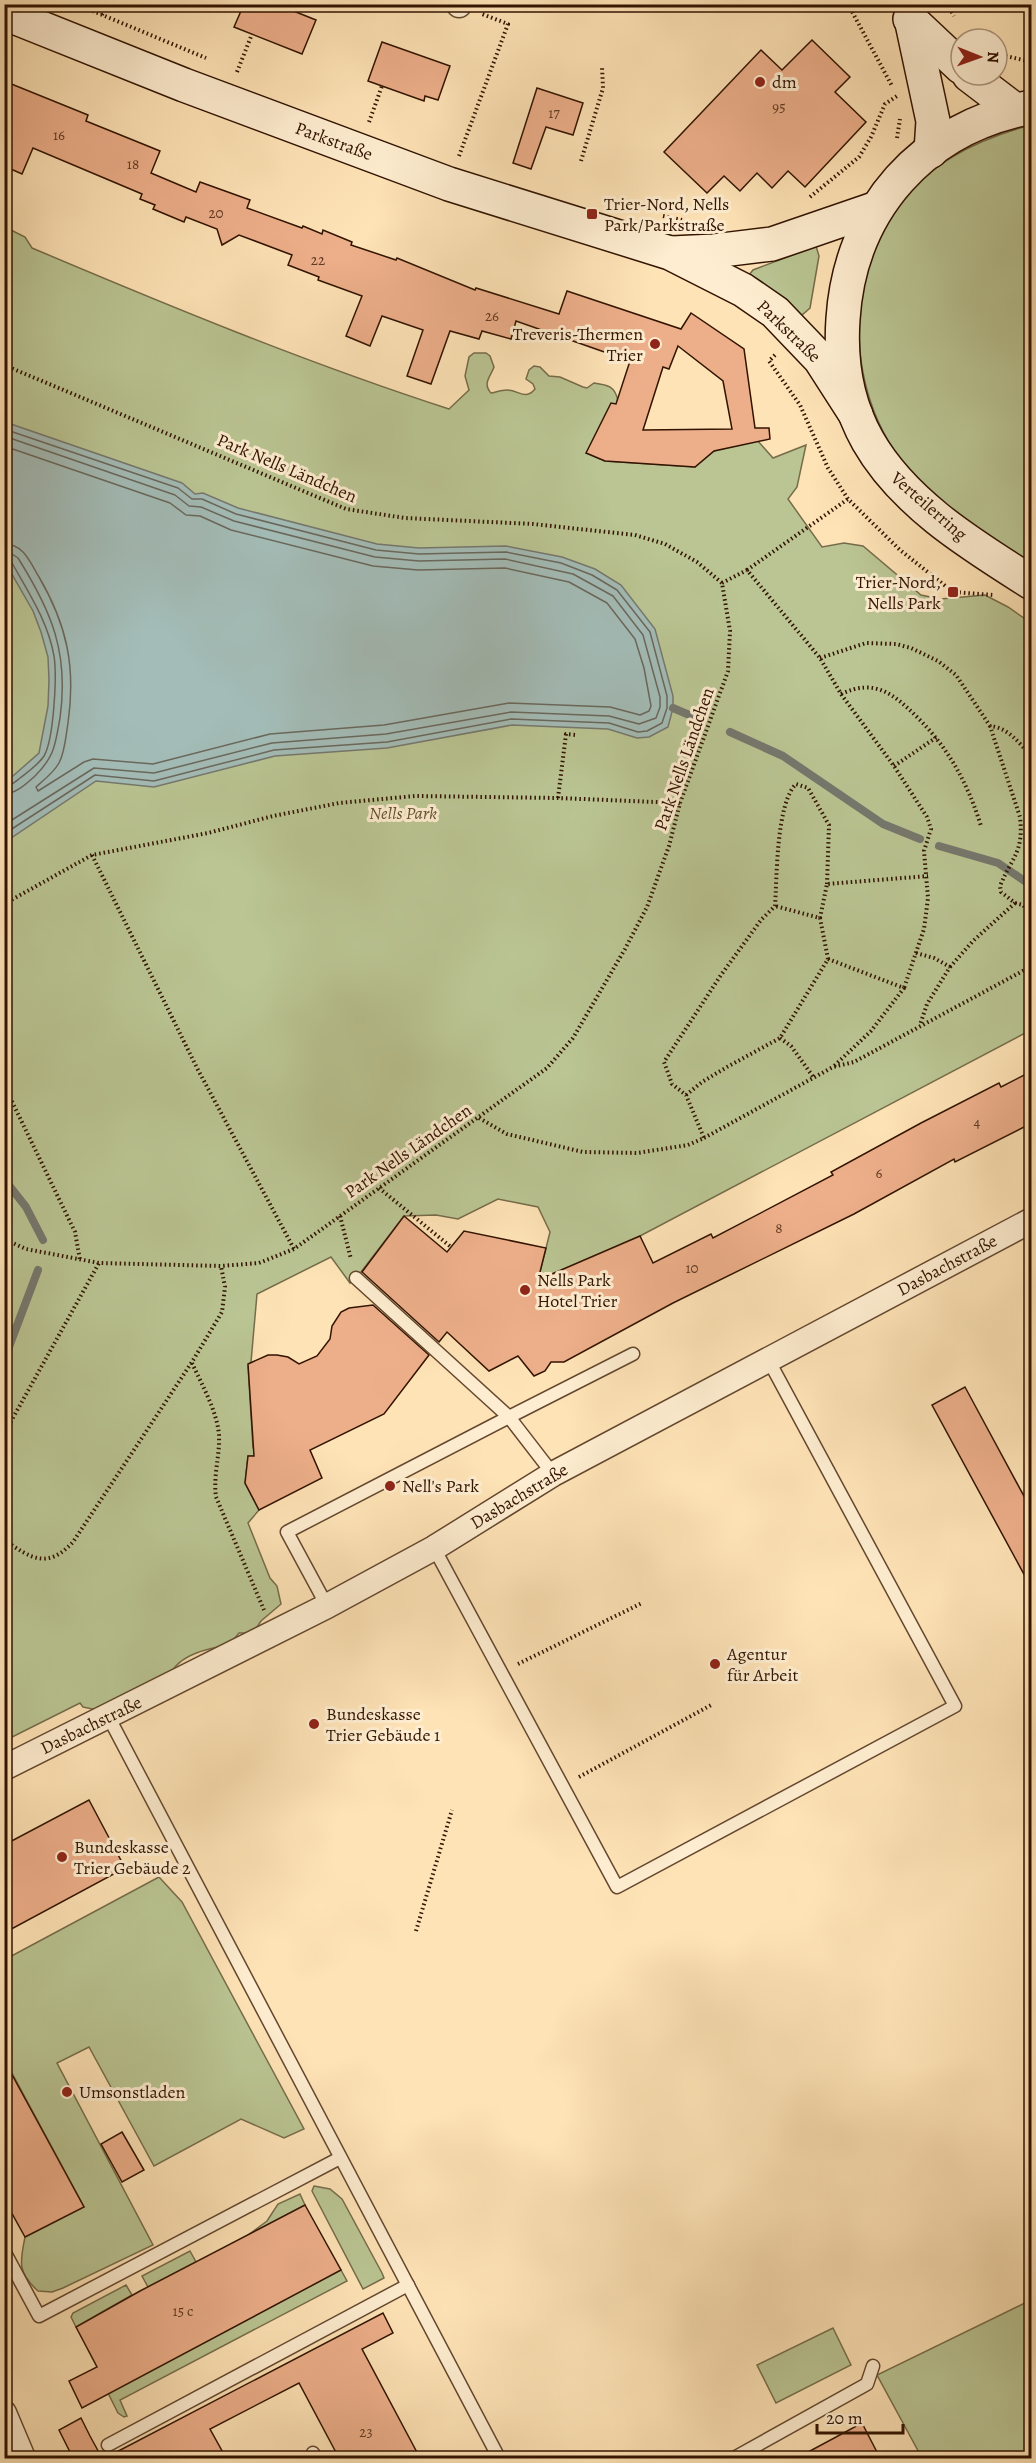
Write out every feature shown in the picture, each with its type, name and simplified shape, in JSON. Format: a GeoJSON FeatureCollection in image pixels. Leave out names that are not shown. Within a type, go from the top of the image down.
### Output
{"type":"FeatureCollection","features":[{"type":"Feature","properties":{"kind":"street","name":"Parkstraße"},"geometry":{"type":"LineString","coordinates":[[4,13],[225,100],[459,166],[670,253],[743,290],[775,312],[820,359],[856,416]]}},
{"type":"Feature","properties":{"kind":"street"},"geometry":{"type":"LineString","coordinates":[[907,14],[949,55]]}},
{"type":"Feature","properties":{"kind":"street"},"geometry":{"type":"LineString","coordinates":[[907,14],[933,121],[931,151]]}},
{"type":"Feature","properties":{"kind":"street"},"geometry":{"type":"LineString","coordinates":[[989,87],[1023,108]]}},
{"type":"Feature","properties":{"kind":"street","name":"Verteilerring"},"geometry":{"type":"LineString","coordinates":[[1023,108],[969,126],[931,151],[893,185],[874,209],[853,258],[844,299],[841,340],[844,376],[856,416],[868,441],[902,486],[964,538],[1032,583]]}},
{"type":"Feature","properties":{"kind":"street","name":"Parkstraße"},"geometry":{"type":"LineString","coordinates":[[670,253],[714,251],[772,243],[874,209]]}},
{"type":"Feature","properties":{"kind":"street","name":"Dasbachstraße"},"geometry":{"type":"LineString","coordinates":[[4,1768],[275,1634],[434,1548],[553,1474],[1032,1220]]}},
{"type":"Feature","properties":{"kind":"street"},"geometry":{"type":"LineString","coordinates":[[4,2413],[23,2458]]}},
{"type":"Feature","properties":{"kind":"lane"},"geometry":{"type":"LineString","coordinates":[[356,1278],[509,1417],[553,1474]]}},
{"type":"Feature","properties":{"kind":"lane"},"geometry":{"type":"LineString","coordinates":[[327,1606],[287,1532],[633,1353]]}},
{"type":"Feature","properties":{"kind":"lane"},"geometry":{"type":"LineString","coordinates":[[434,1548],[617,1887],[955,1706],[769,1361]]}},
{"type":"Feature","properties":{"kind":"lane"},"geometry":{"type":"LineString","coordinates":[[108,1716],[499,2458]]}},
{"type":"Feature","properties":{"kind":"lane"},"geometry":{"type":"LineString","coordinates":[[4,2251],[39,2316],[340,2158]]}},
{"type":"Feature","properties":{"kind":"lane"},"geometry":{"type":"LineString","coordinates":[[108,2445],[408,2285]]}},
{"type":"Feature","properties":{"kind":"lane"},"geometry":{"type":"LineString","coordinates":[[734,2458],[867,2384],[873,2366]]}},
{"type":"Feature","properties":{"kind":"path"},"geometry":{"type":"LineString","coordinates":[[76,4],[216,62]]}},
{"type":"Feature","properties":{"kind":"path"},"geometry":{"type":"LineString","coordinates":[[102,15],[106,4]]}},
{"type":"Feature","properties":{"kind":"path"},"geometry":{"type":"LineString","coordinates":[[848,4],[884,68],[897,96],[898,107]]}},
{"type":"Feature","properties":{"kind":"path"},"geometry":{"type":"LineString","coordinates":[[459,5],[508,24],[459,166]]}},
{"type":"Feature","properties":{"kind":"path"},"geometry":{"type":"LineString","coordinates":[[225,100],[252,34]]}},
{"type":"Feature","properties":{"kind":"path"},"geometry":{"type":"LineString","coordinates":[[1009,57],[1032,62]]}},
{"type":"Feature","properties":{"kind":"path"},"geometry":{"type":"LineString","coordinates":[[227,66],[248,75]]}},
{"type":"Feature","properties":{"kind":"path"},"geometry":{"type":"LineString","coordinates":[[581,161],[603,88],[602,67]]}},
{"type":"Feature","properties":{"kind":"path"},"geometry":{"type":"LineString","coordinates":[[369,122],[382,86]]}},
{"type":"Feature","properties":{"kind":"path"},"geometry":{"type":"LineString","coordinates":[[358,117],[379,125]]}},
{"type":"Feature","properties":{"kind":"path"},"geometry":{"type":"LineString","coordinates":[[897,139],[900,118]]}},
{"type":"Feature","properties":{"kind":"path"},"geometry":{"type":"LineString","coordinates":[[450,151],[459,166]]}},
{"type":"Feature","properties":{"kind":"path"},"geometry":{"type":"LineString","coordinates":[[654,214],[688,221]]}},
{"type":"Feature","properties":{"kind":"path","name":"Park Nells Ländchen"},"geometry":{"type":"LineString","coordinates":[[4,365],[346,509],[405,518],[533,524],[635,535],[665,544],[697,562],[722,583],[730,631],[728,672],[680,802],[669,846],[647,907],[573,1038],[547,1068],[294,1249],[259,1263],[221,1266],[99,1263],[26,1249],[4,1239]]}},
{"type":"Feature","properties":{"kind":"path"},"geometry":{"type":"LineString","coordinates":[[722,583],[747,570],[848,499],[900,550],[953,592],[997,595]]}},
{"type":"Feature","properties":{"kind":"path"},"geometry":{"type":"LineString","coordinates":[[479,1118],[507,1134],[583,1152],[637,1154],[688,1145],[833,1067],[871,1030],[904,988],[924,929],[928,876],[924,851],[931,829],[920,804],[841,694],[820,658],[747,570]]}},
{"type":"Feature","properties":{"kind":"path"},"geometry":{"type":"LineString","coordinates":[[820,658],[853,645],[896,644],[938,661],[956,675],[990,726],[1020,817],[1018,853],[1000,886],[1001,892],[1015,903],[1023,905],[1032,916]]}},
{"type":"Feature","properties":{"kind":"path"},"geometry":{"type":"LineString","coordinates":[[841,694],[861,687],[888,691],[937,737],[956,764],[973,798],[981,826]]}},
{"type":"Feature","properties":{"kind":"path"},"geometry":{"type":"LineString","coordinates":[[990,726],[1002,727],[1032,757]]}},
{"type":"Feature","properties":{"kind":"path"},"geometry":{"type":"LineString","coordinates":[[558,798],[567,734],[576,735]]}},
{"type":"Feature","properties":{"kind":"path"},"geometry":{"type":"LineString","coordinates":[[894,766],[937,737]]}},
{"type":"Feature","properties":{"kind":"path"},"geometry":{"type":"LineString","coordinates":[[686,1095],[718,1072],[780,1038],[828,959],[820,918],[827,884],[829,825],[808,788],[796,784],[790,791],[781,824],[775,906],[761,920],[721,975],[664,1062],[672,1084],[686,1095],[704,1138]]}},
{"type":"Feature","properties":{"kind":"path"},"geometry":{"type":"LineString","coordinates":[[4,904],[92,855],[208,833],[273,816],[339,803],[415,796],[680,802]]}},
{"type":"Feature","properties":{"kind":"path"},"geometry":{"type":"LineString","coordinates":[[92,855],[197,1068],[294,1249]]}},
{"type":"Feature","properties":{"kind":"path"},"geometry":{"type":"LineString","coordinates":[[827,884],[928,876]]}},
{"type":"Feature","properties":{"kind":"path"},"geometry":{"type":"LineString","coordinates":[[920,1026],[927,1004],[950,967],[973,941],[1015,903]]}},
{"type":"Feature","properties":{"kind":"path"},"geometry":{"type":"LineString","coordinates":[[775,906],[820,918]]}},
{"type":"Feature","properties":{"kind":"path"},"geometry":{"type":"LineString","coordinates":[[916,953],[934,958],[950,967]]}},
{"type":"Feature","properties":{"kind":"path"},"geometry":{"type":"LineString","coordinates":[[828,959],[904,988]]}},
{"type":"Feature","properties":{"kind":"path"},"geometry":{"type":"LineString","coordinates":[[833,1067],[854,1062],[1032,966]]}},
{"type":"Feature","properties":{"kind":"path"},"geometry":{"type":"LineString","coordinates":[[780,1038],[791,1046],[814,1078]]}},
{"type":"Feature","properties":{"kind":"path"},"geometry":{"type":"LineString","coordinates":[[4,1085],[75,1232],[80,1260]]}},
{"type":"Feature","properties":{"kind":"path"},"geometry":{"type":"LineString","coordinates":[[379,1188],[451,1247]]}},
{"type":"Feature","properties":{"kind":"path"},"geometry":{"type":"LineString","coordinates":[[340,1216],[356,1278]]}},
{"type":"Feature","properties":{"kind":"path"},"geometry":{"type":"LineString","coordinates":[[4,1434],[99,1263]]}},
{"type":"Feature","properties":{"kind":"path"},"geometry":{"type":"LineString","coordinates":[[4,1540],[27,1556],[39,1559],[52,1558],[63,1553],[73,1542],[192,1362],[222,1312],[225,1287],[221,1266]]}},
{"type":"Feature","properties":{"kind":"path"},"geometry":{"type":"LineString","coordinates":[[192,1362],[218,1424],[219,1445],[214,1481],[216,1497],[243,1565],[275,1634]]}},
{"type":"Feature","properties":{"kind":"path"},"geometry":{"type":"LineString","coordinates":[[501,1672],[642,1603]]}},
{"type":"Feature","properties":{"kind":"path"},"geometry":{"type":"LineString","coordinates":[[563,1786],[712,1704]]}},
{"type":"Feature","properties":{"kind":"path"},"geometry":{"type":"LineString","coordinates":[[416,1930],[452,1810]]}},
{"type":"Feature","properties":{"kind":"green space"},"geometry":{"type":"Polygon","coordinates":[[[1031,125],[1031,564],[956,514],[937,499],[906,467],[893,449],[874,412],[863,372],[859,331],[862,290],[874,251],[892,215],[918,183],[961,152],[991,138],[1031,125]]]}},
{"type":"Feature","properties":{"kind":"green space","name":"Nells Park"},"geometry":{"type":"Polygon","coordinates":[[[5,227],[25,237],[32,248],[135,291],[291,353],[449,409],[469,390],[465,376],[469,357],[474,353],[486,353],[490,356],[494,367],[487,386],[491,393],[511,390],[528,394],[535,389],[533,384],[526,379],[529,370],[534,366],[540,367],[549,376],[560,377],[583,387],[587,388],[594,383],[607,386],[613,389],[618,401],[596,457],[605,461],[695,467],[714,451],[757,440],[773,458],[806,445],[797,487],[788,499],[822,547],[844,543],[863,546],[921,595],[940,599],[985,595],[1031,623],[1031,1030],[640,1236],[538,1280],[550,1232],[538,1207],[498,1199],[458,1219],[436,1215],[404,1216],[350,1283],[331,1257],[257,1294],[251,1362],[248,1366],[253,1448],[261,1456],[248,1456],[245,1483],[259,1510],[248,1523],[270,1578],[277,1586],[281,1604],[261,1621],[253,1633],[239,1633],[229,1645],[196,1653],[180,1662],[170,1675],[162,1703],[133,1710],[113,1711],[83,1707],[80,1703],[8,1739],[5,1751],[5,227]]]}},
{"type":"Feature","properties":{"kind":"green space"},"geometry":{"type":"Polygon","coordinates":[[[816,246],[819,256],[810,308],[795,321],[750,281],[749,275],[753,270],[816,246]]]}},
{"type":"Feature","properties":{"kind":"green space"},"geometry":{"type":"Polygon","coordinates":[[[159,1877],[182,1902],[304,2129],[284,2138],[241,2119],[154,2166],[89,2047],[57,2063],[153,2245],[63,2288],[52,2292],[38,2291],[23,2272],[21,2260],[25,2237],[84,2207],[5,2060],[4,1960],[159,1877]]]}},
{"type":"Feature","properties":{"kind":"green space"},"geometry":{"type":"Polygon","coordinates":[[[314,2186],[330,2189],[342,2199],[384,2278],[363,2289],[312,2191],[314,2186]]]}},
{"type":"Feature","properties":{"kind":"green space"},"geometry":{"type":"Polygon","coordinates":[[[300,2194],[305,2205],[248,2235],[267,2221],[278,2204],[300,2194]]]}},
{"type":"Feature","properties":{"kind":"green space"},"geometry":{"type":"Polygon","coordinates":[[[190,2251],[196,2262],[148,2287],[142,2276],[190,2251]]]}},
{"type":"Feature","properties":{"kind":"green space"},"geometry":{"type":"Polygon","coordinates":[[[341,2270],[347,2281],[120,2400],[127,2416],[124,2417],[118,2413],[108,2393],[341,2270]]]}},
{"type":"Feature","properties":{"kind":"green space"},"geometry":{"type":"Polygon","coordinates":[[[126,2285],[132,2295],[76,2327],[71,2317],[73,2313],[126,2285]]]}},
{"type":"Feature","properties":{"kind":"green space"},"geometry":{"type":"Polygon","coordinates":[[[1031,2300],[1031,2458],[922,2458],[877,2375],[1031,2300]]]}},
{"type":"Feature","properties":{"kind":"green space"},"geometry":{"type":"Polygon","coordinates":[[[833,2328],[851,2365],[776,2403],[757,2365],[833,2328]]]}},
{"type":"Feature","properties":{"kind":"water"},"geometry":{"type":"Polygon","coordinates":[[[5,422],[182,483],[195,494],[203,493],[238,508],[377,544],[419,548],[506,546],[562,557],[595,569],[621,585],[655,629],[673,696],[673,708],[668,727],[649,737],[637,738],[608,729],[512,725],[387,748],[275,756],[154,787],[96,781],[5,842],[5,783],[39,753],[48,706],[49,680],[48,657],[41,632],[33,611],[5,562],[5,422]]]}},
{"type":"Feature","properties":{"kind":"building"},"geometry":{"type":"Polygon","coordinates":[[[244,4],[276,4],[316,20],[302,54],[234,27],[244,4]]]}},
{"type":"Feature","properties":{"kind":"building"},"geometry":{"type":"Polygon","coordinates":[[[812,40],[850,77],[835,92],[866,122],[805,187],[788,171],[772,188],[757,173],[740,191],[724,176],[707,193],[664,152],[761,50],[782,70],[812,40]]]}},
{"type":"Feature","properties":{"kind":"building"},"geometry":{"type":"Polygon","coordinates":[[[382,42],[450,66],[438,100],[425,96],[424,101],[368,81],[382,42]]]}},
{"type":"Feature","properties":{"kind":"building"},"geometry":{"type":"Polygon","coordinates":[[[4,81],[88,115],[86,121],[160,151],[151,173],[196,192],[200,182],[250,200],[247,208],[322,234],[323,230],[352,242],[351,245],[396,260],[397,258],[475,290],[476,288],[559,314],[567,291],[681,329],[691,313],[744,349],[755,428],[769,428],[770,439],[714,451],[695,467],[605,461],[586,453],[611,403],[616,404],[630,361],[516,321],[511,339],[482,331],[479,339],[450,331],[431,384],[407,376],[423,330],[382,316],[370,346],[346,336],[362,296],[318,280],[319,277],[288,265],[292,255],[239,235],[222,245],[217,229],[186,217],[184,222],[153,209],[155,205],[140,199],[142,194],[33,148],[22,174],[4,166],[4,81]],[[678,346],[669,369],[663,367],[643,430],[732,429],[723,381],[678,346]]]}},
{"type":"Feature","properties":{"kind":"building"},"geometry":{"type":"Polygon","coordinates":[[[537,88],[583,103],[573,135],[546,127],[531,169],[513,163],[537,88]]]}},
{"type":"Feature","properties":{"kind":"building"},"geometry":{"type":"Polygon","coordinates":[[[1032,1071],[1032,1123],[955,1162],[954,1159],[854,1214],[673,1303],[564,1362],[551,1362],[545,1371],[534,1376],[518,1356],[489,1371],[447,1332],[439,1342],[362,1272],[404,1216],[447,1252],[464,1231],[546,1248],[538,1280],[640,1236],[653,1263],[711,1234],[713,1238],[833,1175],[831,1172],[921,1123],[999,1083],[1001,1087],[1032,1071]]]}},
{"type":"Feature","properties":{"kind":"building"},"geometry":{"type":"Polygon","coordinates":[[[373,1305],[429,1355],[384,1414],[310,1450],[322,1478],[259,1510],[245,1483],[248,1456],[254,1456],[248,1364],[268,1355],[288,1357],[299,1364],[317,1356],[330,1339],[332,1326],[341,1312],[349,1308],[373,1305]]]}},
{"type":"Feature","properties":{"kind":"building"},"geometry":{"type":"Polygon","coordinates":[[[965,1387],[1032,1511],[1032,1589],[932,1405],[965,1387]]]}},
{"type":"Feature","properties":{"kind":"building","name":"Bundeskasse Trier Gebäude 2"},"geometry":{"type":"Polygon","coordinates":[[[89,1800],[125,1868],[4,1933],[4,1845],[89,1800]]]}},
{"type":"Feature","properties":{"kind":"building"},"geometry":{"type":"Polygon","coordinates":[[[4,2060],[84,2207],[25,2237],[4,2199],[4,2060]]]}},
{"type":"Feature","properties":{"kind":"building"},"geometry":{"type":"Polygon","coordinates":[[[122,2132],[144,2170],[122,2182],[101,2144],[122,2132]]]}},
{"type":"Feature","properties":{"kind":"building"},"geometry":{"type":"Polygon","coordinates":[[[305,2205],[341,2270],[82,2408],[69,2381],[97,2367],[76,2327],[305,2205]]]}},
{"type":"Feature","properties":{"kind":"building"},"geometry":{"type":"Polygon","coordinates":[[[383,2313],[393,2333],[362,2349],[420,2458],[339,2458],[299,2383],[210,2429],[226,2458],[105,2458],[383,2313]]]}},
{"type":"Feature","properties":{"kind":"building"},"geometry":{"type":"Polygon","coordinates":[[[81,2418],[102,2458],[73,2458],[59,2430],[81,2418]]]}},
{"type":"Feature","properties":{"kind":"building"},"geometry":{"type":"Polygon","coordinates":[[[862,2423],[880,2458],[797,2458],[862,2423]]]}},
{"type":"Feature","properties":{"kind":"waterway"},"geometry":{"type":"LineString","coordinates":[[673,708],[701,720]]}},
{"type":"Feature","properties":{"kind":"waterway"},"geometry":{"type":"LineString","coordinates":[[730,732],[783,756],[883,824],[920,839]]}},
{"type":"Feature","properties":{"kind":"waterway"},"geometry":{"type":"LineString","coordinates":[[939,846],[998,863],[1032,886]]}},
{"type":"Feature","properties":{"kind":"waterway"},"geometry":{"type":"LineString","coordinates":[[4,1179],[26,1207],[43,1240]]}},
{"type":"Feature","properties":{"kind":"waterway"},"geometry":{"type":"LineString","coordinates":[[4,1360],[38,1270]]}},
{"type":"Feature","properties":{"kind":"place","name":"dm"},"geometry":{"type":"Point","coordinates":[760,82]}},
{"type":"Feature","properties":{"kind":"place","name":"Trier-Nord, Nells Park/Parkstraße"},"geometry":{"type":"Point","coordinates":[592,214]}},
{"type":"Feature","properties":{"kind":"place","name":"Treveris-Thermen Trier"},"geometry":{"type":"Point","coordinates":[655,344]}},
{"type":"Feature","properties":{"kind":"place","name":"Trier-Nord, Nells Park"},"geometry":{"type":"Point","coordinates":[953,592]}},
{"type":"Feature","properties":{"kind":"place","name":"Nells Park Hotel Trier"},"geometry":{"type":"Point","coordinates":[525,1290]}},
{"type":"Feature","properties":{"kind":"place","name":"Nell's Park"},"geometry":{"type":"Point","coordinates":[390,1486]}},
{"type":"Feature","properties":{"kind":"place","name":"Agentur für Arbeit"},"geometry":{"type":"Point","coordinates":[715,1664]}},
{"type":"Feature","properties":{"kind":"place","name":"Bundeskasse Trier Gebäude 1"},"geometry":{"type":"Point","coordinates":[314,1724]}},
{"type":"Feature","properties":{"kind":"place","name":"Bundeskasse Trier Gebäude 2"},"geometry":{"type":"Point","coordinates":[62,1857]}},
{"type":"Feature","properties":{"kind":"place","name":"Umsonstladen"},"geometry":{"type":"Point","coordinates":[67,2092]}}]}
